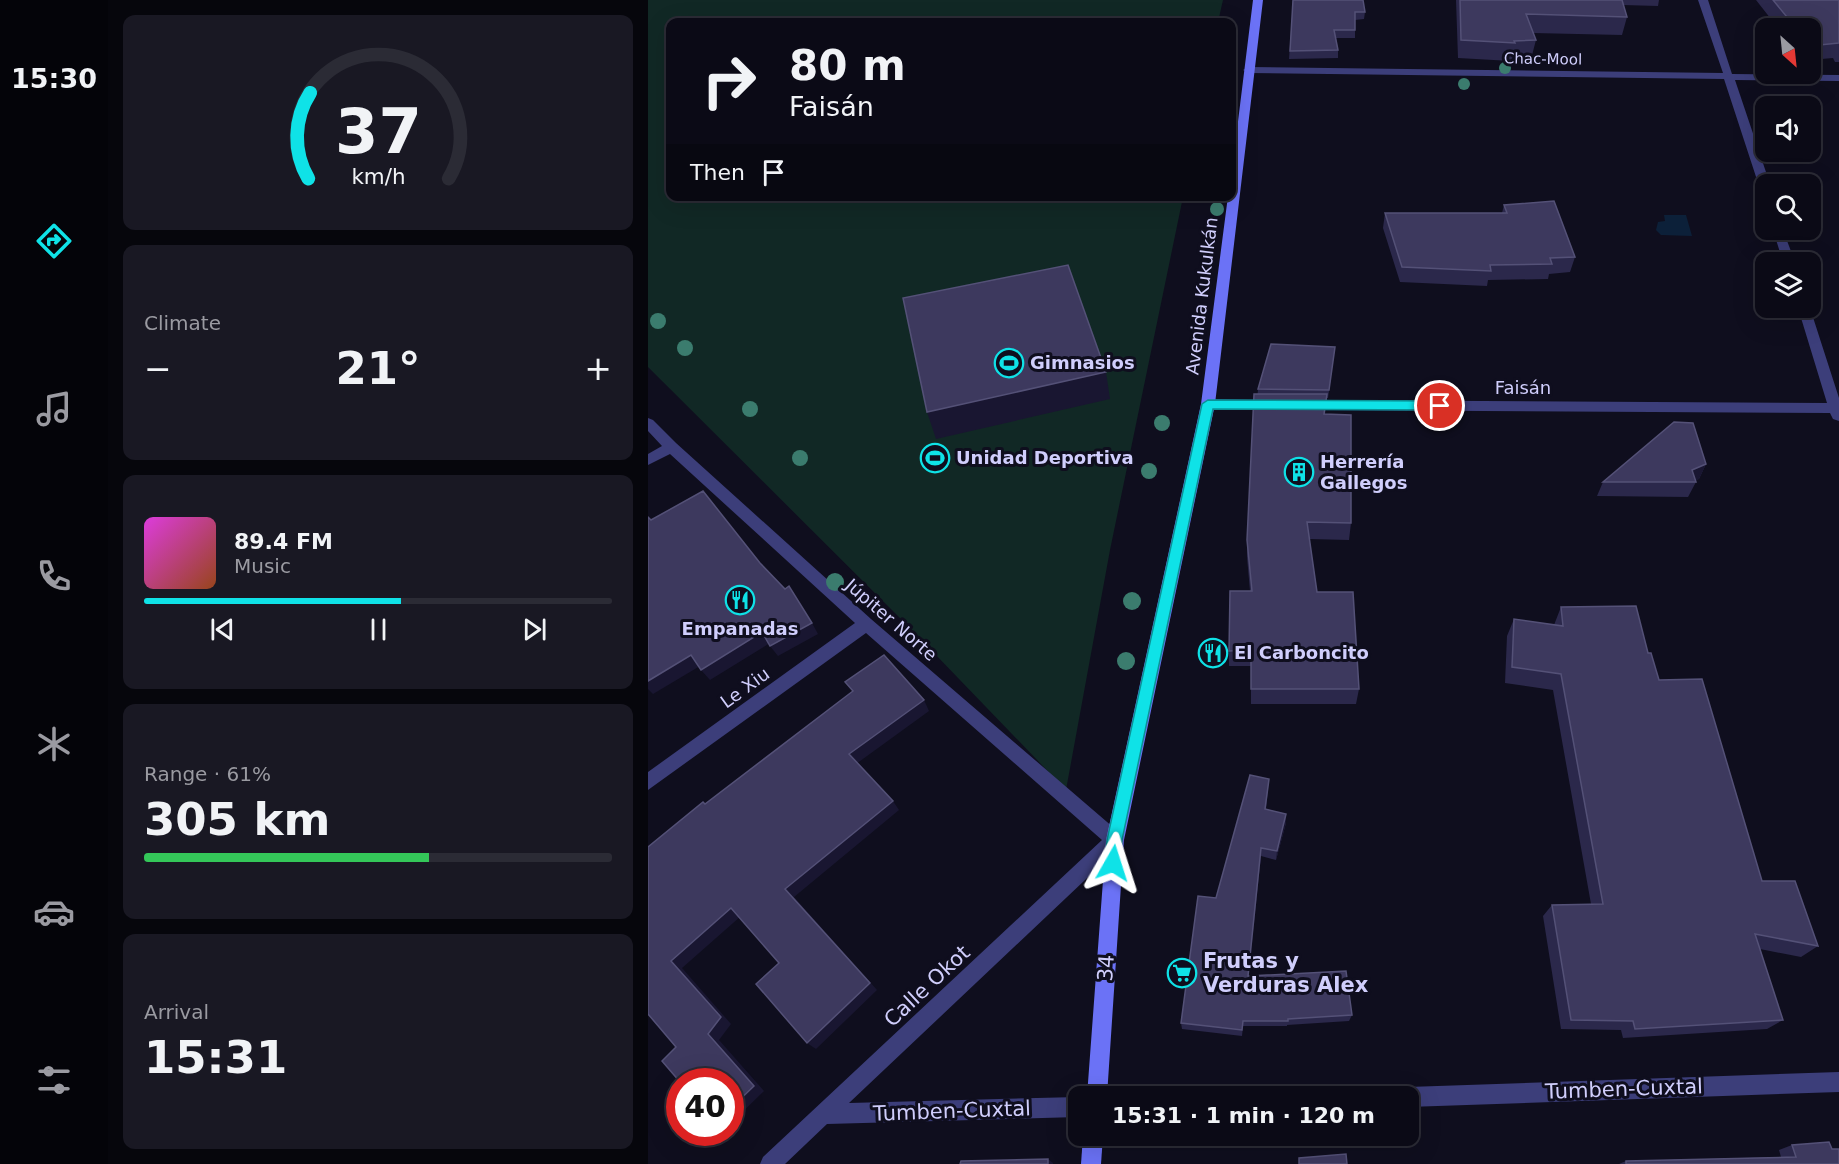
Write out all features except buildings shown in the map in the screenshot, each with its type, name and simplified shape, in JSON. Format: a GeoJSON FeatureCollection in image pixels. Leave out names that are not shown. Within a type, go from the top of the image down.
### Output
{"type":"FeatureCollection","features":[{"type":"Feature","properties":{"kind":"street","name":"Avenida Kukulkán"},"geometry":{"type":"LineString","coordinates":[[1236,170],[1258,0]]}},
{"type":"Feature","properties":{"kind":"street"},"geometry":{"type":"LineString","coordinates":[[1703,0],[1761,174]]}},
{"type":"Feature","properties":{"kind":"street","name":"Chac-Mool"},"geometry":{"type":"LineString","coordinates":[[1248,70],[1839,78]]}},
{"type":"Feature","properties":{"kind":"street","name":"Avenida Kukulkán"},"geometry":{"type":"LineString","coordinates":[[1114,840],[1208,404],[1232,201]]}},
{"type":"Feature","properties":{"kind":"street"},"geometry":{"type":"LineString","coordinates":[[1807,318],[1838,412]]}},
{"type":"Feature","properties":{"kind":"street","name":"Faisán"},"geometry":{"type":"LineString","coordinates":[[1208,404],[1838,412]]}},
{"type":"Feature","properties":{"kind":"street","name":"Júpiter Norte"},"geometry":{"type":"LineString","coordinates":[[648,423],[670,447],[866,624],[1114,840]]}},
{"type":"Feature","properties":{"kind":"street"},"geometry":{"type":"LineString","coordinates":[[648,460],[670,447]]}},
{"type":"Feature","properties":{"kind":"street","name":"Le Xiu"},"geometry":{"type":"LineString","coordinates":[[648,782],[866,624]]}},
{"type":"Feature","properties":{"kind":"street","name":"34"},"geometry":{"type":"LineString","coordinates":[[1098,1086],[1114,840]]}},
{"type":"Feature","properties":{"kind":"street","name":"Calle Okot"},"geometry":{"type":"LineString","coordinates":[[770,1164],[1114,840]]}},
{"type":"Feature","properties":{"kind":"street","name":"Tumben-Cuxtal"},"geometry":{"type":"LineString","coordinates":[[1419,1096],[1839,1082]]}},
{"type":"Feature","properties":{"kind":"street","name":"Tumben-Cuxtal"},"geometry":{"type":"LineString","coordinates":[[825,1114],[1068,1107]]}},
{"type":"Feature","properties":{"kind":"street"},"geometry":{"type":"LineString","coordinates":[[1090,1164],[1092,1146]]}},
{"type":"Feature","properties":{"kind":"green space","name":"Unidad Deportiva"},"geometry":{"type":"Polygon","coordinates":[[[648,0],[1223,0],[1219,18],[666,18],[666,201],[1182,201],[1110,550],[1066,790],[907,625],[648,367],[648,0]]]}},
{"type":"Feature","properties":{"kind":"water"},"geometry":{"type":"Polygon","coordinates":[[[1664,215],[1686,215],[1692,236],[1661,235],[1656,230],[1658,222],[1665,221],[1664,215]]]}},
{"type":"Feature","properties":{"kind":"place","name":"Gimnasios"},"geometry":{"type":"Point","coordinates":[1009,363]}},
{"type":"Feature","properties":{"kind":"place","name":"Unidad Deportiva"},"geometry":{"type":"Point","coordinates":[935,458]}},
{"type":"Feature","properties":{"kind":"place","name":"Herrería Gallegos"},"geometry":{"type":"Point","coordinates":[1299,472]}},
{"type":"Feature","properties":{"kind":"place","name":"Empanadas"},"geometry":{"type":"Point","coordinates":[740,600]}},
{"type":"Feature","properties":{"kind":"place","name":"El Carboncito"},"geometry":{"type":"Point","coordinates":[1213,653]}},
{"type":"Feature","properties":{"kind":"place","name":"Frutas y Verduras Alex"},"geometry":{"type":"Point","coordinates":[1182,973]}},
{"type":"Feature","properties":{"kind":"route"},"geometry":{"type":"LineString","coordinates":[[1113,863],[1114,840],[1208,404],[1440,406]]}}]}
